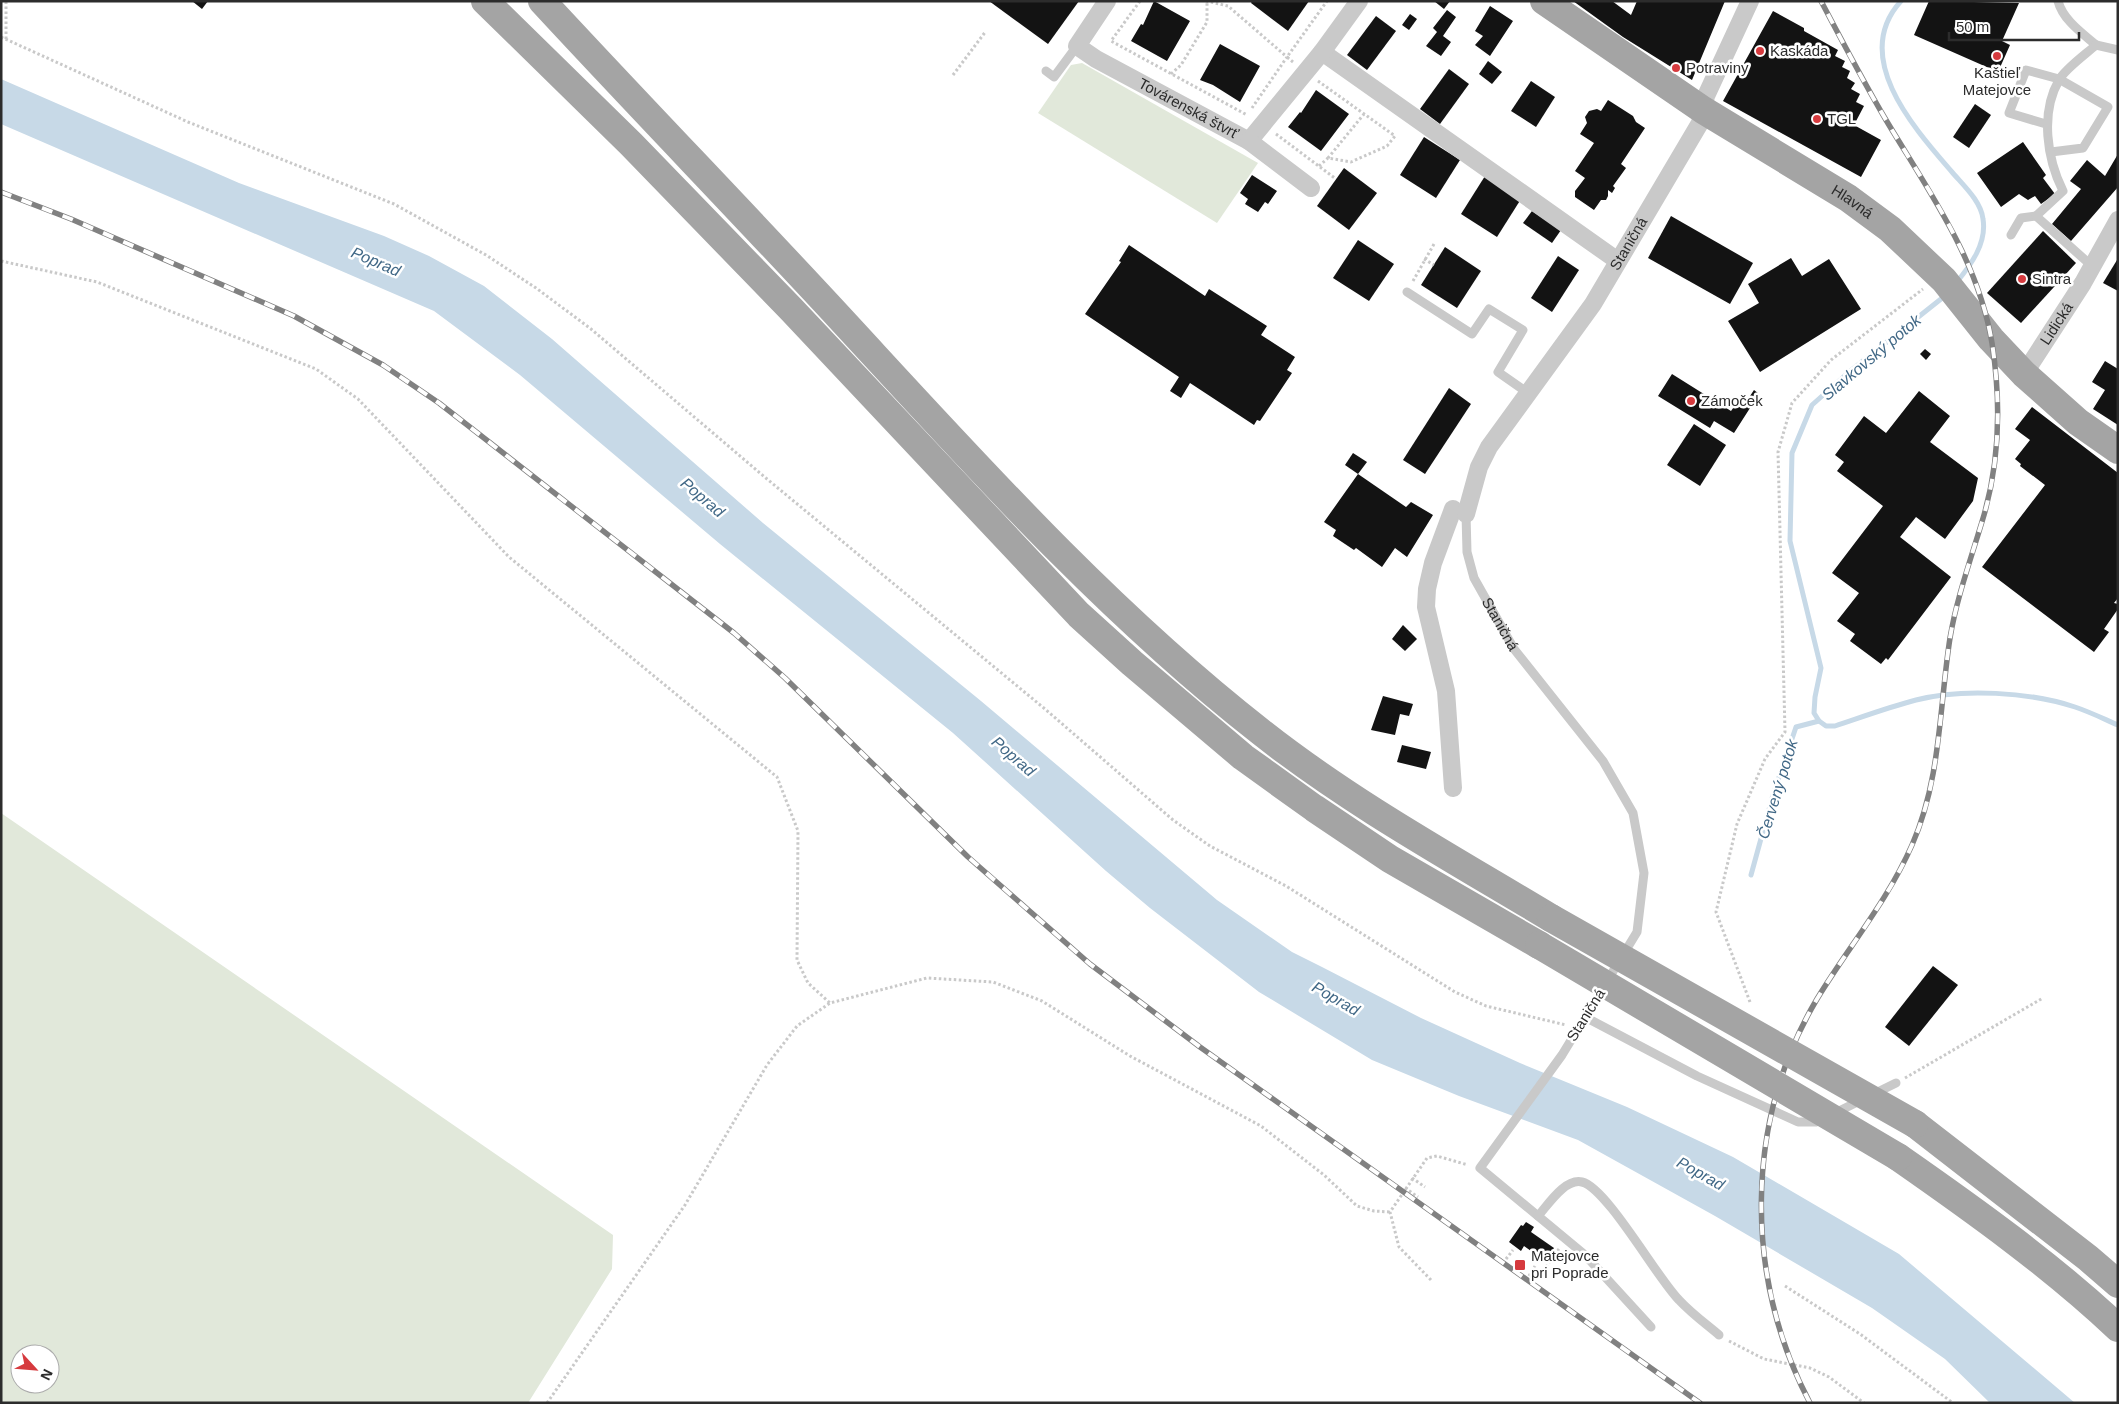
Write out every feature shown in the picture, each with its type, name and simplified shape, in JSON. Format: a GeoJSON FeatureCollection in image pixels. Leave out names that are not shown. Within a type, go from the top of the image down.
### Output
{"type":"FeatureCollection","features":[{"type":"Feature","properties":{"kind":"main road"},"geometry":{"type":"LineString","coordinates":[[485,1],[631,144],[792,309],[1079,615],[1132,663],[1243,757],[1390,859],[1898,1158],[1949,1193],[2069,1284],[2118,1328]]}},
{"type":"Feature","properties":{"kind":"main road"},"geometry":{"type":"LineString","coordinates":[[542,1],[1081,574],[1136,627],[1264,734],[1332,783],[1396,825],[1550,918],[1915,1124],[2073,1246],[2118,1284]]}},
{"type":"Feature","properties":{"kind":"main road","name":"Hlavná"},"geometry":{"type":"LineString","coordinates":[[1544,1],[1704,103],[1848,198],[1890,229],[1935,283],[1963,302],[1991,339],[2024,374],[2078,422],[2118,450]]}},
{"type":"Feature","properties":{"kind":"street"},"geometry":{"type":"LineString","coordinates":[[1077,46],[1107,1]]}},
{"type":"Feature","properties":{"kind":"street","name":"Továrenská štvrť"},"geometry":{"type":"LineString","coordinates":[[1077,46],[1096,59],[1249,141],[1322,52],[1359,1]]}},
{"type":"Feature","properties":{"kind":"street","name":"Staničná"},"geometry":{"type":"LineString","coordinates":[[1459,512],[1489,446],[1593,304],[1700,123],[1704,103],[1750,1]]}},
{"type":"Feature","properties":{"kind":"street"},"geometry":{"type":"LineString","coordinates":[[1322,52],[1618,261]]}},
{"type":"Feature","properties":{"kind":"street"},"geometry":{"type":"LineString","coordinates":[[1249,141],[1311,188]]}},
{"type":"Feature","properties":{"kind":"street","name":"Lidická"},"geometry":{"type":"LineString","coordinates":[[2024,374],[2093,267],[2118,220]]}},
{"type":"Feature","properties":{"kind":"street"},"geometry":{"type":"LineString","coordinates":[[1453,788],[1446,691],[1426,607],[1427,589],[1431,572],[1459,512]]}},
{"type":"Feature","properties":{"kind":"lane"},"geometry":{"type":"LineString","coordinates":[[2058,1],[2060,9],[2072,24],[2096,46],[2118,50]]}},
{"type":"Feature","properties":{"kind":"lane"},"geometry":{"type":"LineString","coordinates":[[1046,71],[1054,77],[1077,46]]}},
{"type":"Feature","properties":{"kind":"lane"},"geometry":{"type":"LineString","coordinates":[[2011,235],[2021,218],[2036,216],[2063,191],[2053,170],[2046,124],[2059,79],[2096,46]]}},
{"type":"Feature","properties":{"kind":"lane"},"geometry":{"type":"LineString","coordinates":[[2046,124],[2009,113],[2026,70],[2059,79],[2108,108],[2084,148],[2051,152]]}},
{"type":"Feature","properties":{"kind":"lane"},"geometry":{"type":"LineString","coordinates":[[2036,216],[2093,267]]}},
{"type":"Feature","properties":{"kind":"lane"},"geometry":{"type":"LineString","coordinates":[[1406,292],[1472,334],[1489,309],[1523,330],[1498,372],[1528,393]]}},
{"type":"Feature","properties":{"kind":"lane","name":"Staničná"},"geometry":{"type":"LineString","coordinates":[[1459,512],[1474,578],[1514,649],[1603,760],[1633,813],[1644,873],[1637,932],[1562,1054],[1480,1168]]}},
{"type":"Feature","properties":{"kind":"lane"},"geometry":{"type":"LineString","coordinates":[[1585,1017],[1697,1076],[1798,1122],[1816,1122],[1896,1083]]}},
{"type":"Feature","properties":{"kind":"lane"},"geometry":{"type":"LineString","coordinates":[[1480,1168],[1585,1255],[1651,1326]]}},
{"type":"Feature","properties":{"kind":"lane"},"geometry":{"type":"LineString","coordinates":[[1538,1216],[1567,1184],[1581,1182],[1592,1187],[1618,1217],[1678,1300],[1720,1336]]}},
{"type":"Feature","properties":{"kind":"path"},"geometry":{"type":"LineString","coordinates":[[6,1],[4,19],[6,39]]}},
{"type":"Feature","properties":{"kind":"path"},"geometry":{"type":"LineString","coordinates":[[1140,1],[1110,41],[1246,116],[1327,1]]}},
{"type":"Feature","properties":{"kind":"path"},"geometry":{"type":"LineString","coordinates":[[1228,6],[1231,1]]}},
{"type":"Feature","properties":{"kind":"path"},"geometry":{"type":"LineString","coordinates":[[1171,74],[1181,65],[1207,22],[1206,2],[1228,6],[1299,67]]}},
{"type":"Feature","properties":{"kind":"path"},"geometry":{"type":"LineString","coordinates":[[954,75],[986,31]]}},
{"type":"Feature","properties":{"kind":"path"},"geometry":{"type":"LineString","coordinates":[[1,37],[188,122],[394,204],[486,255],[536,288],[591,330],[1045,709],[1173,820],[1210,846],[1286,886],[1454,992],[1486,1006],[1578,1028]]}},
{"type":"Feature","properties":{"kind":"path"},"geometry":{"type":"LineString","coordinates":[[1312,76],[1395,136],[1387,146],[1351,162],[1328,158]]}},
{"type":"Feature","properties":{"kind":"path"},"geometry":{"type":"LineString","coordinates":[[1319,166],[1328,158],[1364,114]]}},
{"type":"Feature","properties":{"kind":"path"},"geometry":{"type":"LineString","coordinates":[[1272,130],[1336,179]]}},
{"type":"Feature","properties":{"kind":"path"},"geometry":{"type":"LineString","coordinates":[[1406,292],[1434,244]]}},
{"type":"Feature","properties":{"kind":"path"},"geometry":{"type":"LineString","coordinates":[[1424,259],[1434,265]]}},
{"type":"Feature","properties":{"kind":"path"},"geometry":{"type":"LineString","coordinates":[[1,261],[97,282],[316,369],[358,399],[509,557],[777,777],[798,831],[798,960],[808,983],[830,1003]]}},
{"type":"Feature","properties":{"kind":"path"},"geometry":{"type":"LineString","coordinates":[[1750,1002],[1716,912],[1737,824],[1765,760],[1785,732],[1778,452],[1792,403],[1831,360],[1935,283]]}},
{"type":"Feature","properties":{"kind":"path"},"geometry":{"type":"LineString","coordinates":[[547,1403],[685,1205],[767,1065],[797,1026],[830,1003],[927,978],[993,982],[1042,1001],[1130,1056],[1261,1126],[1324,1175],[1357,1206],[1374,1211],[1390,1212]]}},
{"type":"Feature","properties":{"kind":"path"},"geometry":{"type":"LineString","coordinates":[[1896,1083],[2043,998]]}},
{"type":"Feature","properties":{"kind":"path"},"geometry":{"type":"LineString","coordinates":[[1431,1280],[1399,1247],[1390,1212],[1426,1158],[1437,1156],[1480,1168]]}},
{"type":"Feature","properties":{"kind":"path"},"geometry":{"type":"LineString","coordinates":[[1412,1178],[1425,1188]]}},
{"type":"Feature","properties":{"kind":"path"},"geometry":{"type":"LineString","coordinates":[[1405,1188],[1418,1197]]}},
{"type":"Feature","properties":{"kind":"path"},"geometry":{"type":"LineString","coordinates":[[1542,1271],[1566,1239]]}},
{"type":"Feature","properties":{"kind":"path"},"geometry":{"type":"LineString","coordinates":[[1506,1260],[1513,1250]]}},
{"type":"Feature","properties":{"kind":"path"},"geometry":{"type":"LineString","coordinates":[[1529,1276],[1536,1266]]}},
{"type":"Feature","properties":{"kind":"path"},"geometry":{"type":"LineString","coordinates":[[1785,1286],[1860,1334],[1953,1403]]}},
{"type":"Feature","properties":{"kind":"path"},"geometry":{"type":"LineString","coordinates":[[1720,1336],[1764,1358],[1810,1368],[1829,1377],[1864,1403]]}},
{"type":"Feature","properties":{"kind":"shaded area"},"geometry":{"type":"Polygon","coordinates":[[[1082,63],[1258,163],[1217,223],[1038,113],[1071,65],[1082,63]]]}},
{"type":"Feature","properties":{"kind":"shaded area"},"geometry":{"type":"Polygon","coordinates":[[[1,813],[613,1235],[612,1269],[528,1403],[1,1403],[1,813]]]}},
{"type":"Feature","properties":{"kind":"water","name":"Poprad"},"geometry":{"type":"Polygon","coordinates":[[[1,79],[239,183],[384,236],[429,256],[484,286],[552,339],[763,523],[981,701],[1217,900],[1292,952],[1421,1018],[1520,1063],[1627,1107],[1733,1157],[1899,1254],[2075,1403],[1990,1403],[1945,1359],[1872,1308],[1715,1216],[1578,1140],[1459,1096],[1372,1060],[1259,992],[1150,908],[1106,871],[953,733],[720,544],[520,375],[434,311],[1,124],[1,79]]]}},
{"type":"Feature","properties":{"kind":"building"},"geometry":{"type":"Polygon","coordinates":[[[192,1],[208,1],[202,9],[192,1]]]}},
{"type":"Feature","properties":{"kind":"building"},"geometry":{"type":"Polygon","coordinates":[[[989,1],[1079,1],[1048,44],[989,1]]]}},
{"type":"Feature","properties":{"kind":"building"},"geometry":{"type":"Polygon","coordinates":[[[1154,1],[1190,21],[1167,61],[1131,41],[1141,24],[1143,25],[1154,1]]]}},
{"type":"Feature","properties":{"kind":"building"},"geometry":{"type":"Polygon","coordinates":[[[1252,1],[1309,1],[1288,31],[1251,3],[1252,1]]]}},
{"type":"Feature","properties":{"kind":"building"},"geometry":{"type":"Polygon","coordinates":[[[1434,1],[1450,1],[1444,9],[1434,1]]]}},
{"type":"Feature","properties":{"kind":"building"},"geometry":{"type":"Polygon","coordinates":[[[1573,1],[1612,1],[1631,15],[1637,1],[1725,1],[1692,80],[1623,37],[1573,1]]]}},
{"type":"Feature","properties":{"kind":"building"},"geometry":{"type":"Polygon","coordinates":[[[1929,1],[2019,3],[2002,41],[2010,45],[1998,72],[1914,35],[1929,1]]]}},
{"type":"Feature","properties":{"kind":"building"},"geometry":{"type":"Polygon","coordinates":[[[1490,6],[1513,21],[1490,56],[1475,45],[1483,36],[1475,31],[1490,6]]]}},
{"type":"Feature","properties":{"kind":"building"},"geometry":{"type":"Polygon","coordinates":[[[1447,10],[1456,17],[1443,36],[1451,42],[1441,56],[1426,46],[1437,32],[1433,28],[1447,10]]]}},
{"type":"Feature","properties":{"kind":"building"},"geometry":{"type":"Polygon","coordinates":[[[1773,11],[1838,50],[1835,56],[1845,61],[1842,67],[1850,71],[1847,78],[1855,83],[1851,89],[1860,94],[1856,102],[1864,106],[1854,125],[1881,140],[1861,177],[1723,101],[1773,11]]]}},
{"type":"Feature","properties":{"kind":"building"},"geometry":{"type":"Polygon","coordinates":[[[1410,14],[1417,19],[1409,30],[1402,25],[1410,14]]]}},
{"type":"Feature","properties":{"kind":"building"},"geometry":{"type":"Polygon","coordinates":[[[1376,16],[1396,31],[1367,70],[1347,55],[1376,16]]]}},
{"type":"Feature","properties":{"kind":"building"},"geometry":{"type":"Polygon","coordinates":[[[1220,44],[1260,66],[1240,102],[1213,85],[1200,80],[1220,44]]]}},
{"type":"Feature","properties":{"kind":"building"},"geometry":{"type":"Polygon","coordinates":[[[1488,61],[1502,72],[1492,84],[1479,74],[1488,61]]]}},
{"type":"Feature","properties":{"kind":"building"},"geometry":{"type":"Polygon","coordinates":[[[1449,69],[1469,84],[1440,124],[1420,109],[1449,69]]]}},
{"type":"Feature","properties":{"kind":"building"},"geometry":{"type":"Polygon","coordinates":[[[1531,81],[1555,97],[1536,127],[1511,111],[1531,81]]]}},
{"type":"Feature","properties":{"kind":"building"},"geometry":{"type":"Polygon","coordinates":[[[1316,90],[1349,114],[1321,151],[1288,127],[1301,113],[1316,90]]]}},
{"type":"Feature","properties":{"kind":"building"},"geometry":{"type":"Polygon","coordinates":[[[1608,100],[1633,116],[1636,122],[1645,128],[1621,164],[1626,168],[1613,186],[1615,188],[1612,193],[1608,190],[1606,200],[1601,200],[1594,210],[1575,197],[1575,191],[1585,178],[1575,171],[1594,143],[1580,134],[1587,123],[1585,117],[1589,111],[1597,109],[1601,111],[1608,100]]]}},
{"type":"Feature","properties":{"kind":"building"},"geometry":{"type":"Polygon","coordinates":[[[1975,104],[1991,115],[1969,148],[1953,137],[1975,104]]]}},
{"type":"Feature","properties":{"kind":"building"},"geometry":{"type":"Polygon","coordinates":[[[1424,137],[1460,160],[1436,198],[1400,175],[1424,137]]]}},
{"type":"Feature","properties":{"kind":"building"},"geometry":{"type":"Polygon","coordinates":[[[2023,142],[2046,175],[2043,178],[2055,194],[2041,204],[2035,196],[2028,200],[2019,194],[2001,207],[1977,173],[2023,142]]]}},
{"type":"Feature","properties":{"kind":"building"},"geometry":{"type":"Polygon","coordinates":[[[2118,154],[2118,187],[2071,241],[2052,224],[2081,189],[2070,181],[2087,160],[2105,176],[2118,154]]]}},
{"type":"Feature","properties":{"kind":"building"},"geometry":{"type":"Polygon","coordinates":[[[1344,168],[1377,193],[1349,230],[1317,206],[1344,168]]]}},
{"type":"Feature","properties":{"kind":"building"},"geometry":{"type":"Polygon","coordinates":[[[1252,175],[1277,191],[1268,204],[1265,202],[1258,212],[1245,204],[1248,199],[1240,193],[1252,175]]]}},
{"type":"Feature","properties":{"kind":"building"},"geometry":{"type":"Polygon","coordinates":[[[1485,176],[1521,199],[1497,237],[1461,214],[1485,176]]]}},
{"type":"Feature","properties":{"kind":"building"},"geometry":{"type":"Polygon","coordinates":[[[1532,211],[1561,230],[1552,243],[1523,223],[1532,211]]]}},
{"type":"Feature","properties":{"kind":"building"},"geometry":{"type":"Polygon","coordinates":[[[1671,216],[1753,263],[1730,304],[1648,258],[1671,216]]]}},
{"type":"Feature","properties":{"kind":"building"},"geometry":{"type":"Polygon","coordinates":[[[2043,231],[2076,263],[2021,323],[1987,293],[2043,231]]]}},
{"type":"Feature","properties":{"kind":"building"},"geometry":{"type":"Polygon","coordinates":[[[1358,240],[1394,264],[1369,301],[1333,278],[1358,240]]]}},
{"type":"Feature","properties":{"kind":"building"},"geometry":{"type":"Polygon","coordinates":[[[1129,245],[1205,296],[1209,289],[1267,326],[1261,335],[1295,357],[1287,370],[1292,373],[1260,421],[1257,420],[1254,425],[1190,383],[1181,398],[1170,391],[1179,377],[1085,314],[1121,262],[1119,261],[1129,245]]]}},
{"type":"Feature","properties":{"kind":"building"},"geometry":{"type":"Polygon","coordinates":[[[1445,247],[1481,271],[1457,308],[1421,285],[1445,247]]]}},
{"type":"Feature","properties":{"kind":"building"},"geometry":{"type":"Polygon","coordinates":[[[1558,256],[1579,270],[1552,312],[1531,298],[1558,256]]]}},
{"type":"Feature","properties":{"kind":"building"},"geometry":{"type":"Polygon","coordinates":[[[1791,258],[1802,276],[1829,259],[1861,309],[1760,372],[1728,321],[1759,303],[1748,284],[1791,258]]]}},
{"type":"Feature","properties":{"kind":"building"},"geometry":{"type":"Polygon","coordinates":[[[2118,261],[2118,291],[2103,283],[2118,261]]]}},
{"type":"Feature","properties":{"kind":"building"},"geometry":{"type":"Polygon","coordinates":[[[1925,349],[1931,354],[1926,360],[1920,354],[1925,349]]]}},
{"type":"Feature","properties":{"kind":"building"},"geometry":{"type":"Polygon","coordinates":[[[2105,361],[2118,369],[2118,425],[2093,409],[2105,390],[2092,382],[2105,361]]]}},
{"type":"Feature","properties":{"kind":"building"},"geometry":{"type":"Polygon","coordinates":[[[1672,374],[1731,411],[1736,404],[1742,408],[1754,390],[1759,394],[1734,433],[1714,421],[1710,428],[1658,396],[1672,374]]]}},
{"type":"Feature","properties":{"kind":"building"},"geometry":{"type":"Polygon","coordinates":[[[1449,388],[1471,404],[1425,474],[1403,460],[1449,388]]]}},
{"type":"Feature","properties":{"kind":"building"},"geometry":{"type":"Polygon","coordinates":[[[1919,391],[1950,416],[1930,442],[1978,478],[1973,501],[1945,539],[1916,517],[1900,537],[1951,577],[1888,660],[1886,658],[1881,664],[1850,641],[1855,634],[1837,621],[1859,593],[1832,573],[1883,506],[1837,471],[1844,462],[1835,455],[1864,416],[1886,433],[1919,391]]]}},
{"type":"Feature","properties":{"kind":"building"},"geometry":{"type":"Polygon","coordinates":[[[2032,407],[2118,473],[2118,598],[2114,603],[2118,604],[2118,609],[2104,629],[2109,632],[2094,652],[1982,567],[2045,485],[2020,466],[2021,464],[2015,459],[2030,440],[2015,429],[2032,407]]]}},
{"type":"Feature","properties":{"kind":"building"},"geometry":{"type":"Polygon","coordinates":[[[1694,424],[1726,445],[1700,486],[1667,465],[1694,424]]]}},
{"type":"Feature","properties":{"kind":"building"},"geometry":{"type":"Polygon","coordinates":[[[1353,453],[1367,462],[1358,474],[1345,465],[1353,453]]]}},
{"type":"Feature","properties":{"kind":"building"},"geometry":{"type":"Polygon","coordinates":[[[1358,474],[1406,507],[1411,502],[1433,515],[1407,557],[1395,548],[1382,567],[1356,548],[1354,550],[1333,536],[1336,530],[1324,522],[1358,474]]]}},
{"type":"Feature","properties":{"kind":"building"},"geometry":{"type":"Polygon","coordinates":[[[1403,625],[1417,639],[1405,651],[1392,639],[1403,625]]]}},
{"type":"Feature","properties":{"kind":"building"},"geometry":{"type":"Polygon","coordinates":[[[1383,696],[1413,704],[1409,716],[1400,714],[1395,735],[1371,730],[1383,696]]]}},
{"type":"Feature","properties":{"kind":"building"},"geometry":{"type":"Polygon","coordinates":[[[1402,745],[1431,752],[1426,769],[1397,762],[1402,745]]]}},
{"type":"Feature","properties":{"kind":"building"},"geometry":{"type":"Polygon","coordinates":[[[1933,966],[1958,985],[1909,1046],[1885,1027],[1933,966]]]}},
{"type":"Feature","properties":{"kind":"building"},"geometry":{"type":"Polygon","coordinates":[[[1526,1222],[1534,1227],[1531,1232],[1554,1248],[1545,1261],[1524,1246],[1521,1251],[1509,1242],[1521,1225],[1523,1226],[1526,1222]]]}},
{"type":"Feature","properties":{"kind":"waterway","name":"Slavkovský potok"},"geometry":{"type":"LineString","coordinates":[[1901,1],[1887,23],[1882,45],[1885,68],[1893,91],[1921,135],[1966,188],[1982,212],[1983,237],[1977,253],[1956,283]]}},
{"type":"Feature","properties":{"kind":"waterway","name":"Slavkovský potok"},"geometry":{"type":"LineString","coordinates":[[1946,295],[1849,372],[1812,405],[1792,453],[1790,541],[1821,668],[1814,713],[1819,721],[1826,726],[1835,726],[1934,696],[1996,693],[2057,702],[2081,709],[2118,725]]}},
{"type":"Feature","properties":{"kind":"waterway","name":"Červený potok"},"geometry":{"type":"LineString","coordinates":[[1751,875],[1773,795],[1796,727],[1819,721]]}},
{"type":"Feature","properties":{"kind":"railway"},"geometry":{"type":"LineString","coordinates":[[1810,1403],[1788,1355],[1773,1304],[1764,1252],[1761,1200],[1765,1148],[1776,1096],[1793,1047],[1817,999],[1891,886],[1912,845],[1922,820],[1934,769],[1953,622],[1984,515],[1993,473],[1998,408],[1992,343],[1976,283],[1964,255],[1935,200],[1869,91],[1821,1]]}},
{"type":"Feature","properties":{"kind":"railway"},"geometry":{"type":"LineString","coordinates":[[1,192],[71,219],[294,316],[383,365],[439,403],[734,633],[785,678],[968,857],[1090,964],[1200,1047],[1700,1403]]}},
{"type":"Feature","properties":{"kind":"place","name":"Kaskáda"},"geometry":{"type":"Point","coordinates":[1760,51]}},
{"type":"Feature","properties":{"kind":"place","name":"Kaštieľ Matejovce"},"geometry":{"type":"Point","coordinates":[1997,56]}},
{"type":"Feature","properties":{"kind":"place","name":"Potraviny"},"geometry":{"type":"Point","coordinates":[1676,68]}},
{"type":"Feature","properties":{"kind":"place","name":"TGL"},"geometry":{"type":"Point","coordinates":[1817,119]}},
{"type":"Feature","properties":{"kind":"place","name":"Sintra"},"geometry":{"type":"Point","coordinates":[2022,279]}},
{"type":"Feature","properties":{"kind":"place","name":"Zámoček"},"geometry":{"type":"Point","coordinates":[1691,401]}},
{"type":"Feature","properties":{"kind":"place","name":"Matejovce pri Poprade"},"geometry":{"type":"Point","coordinates":[1520,1265]}}]}
